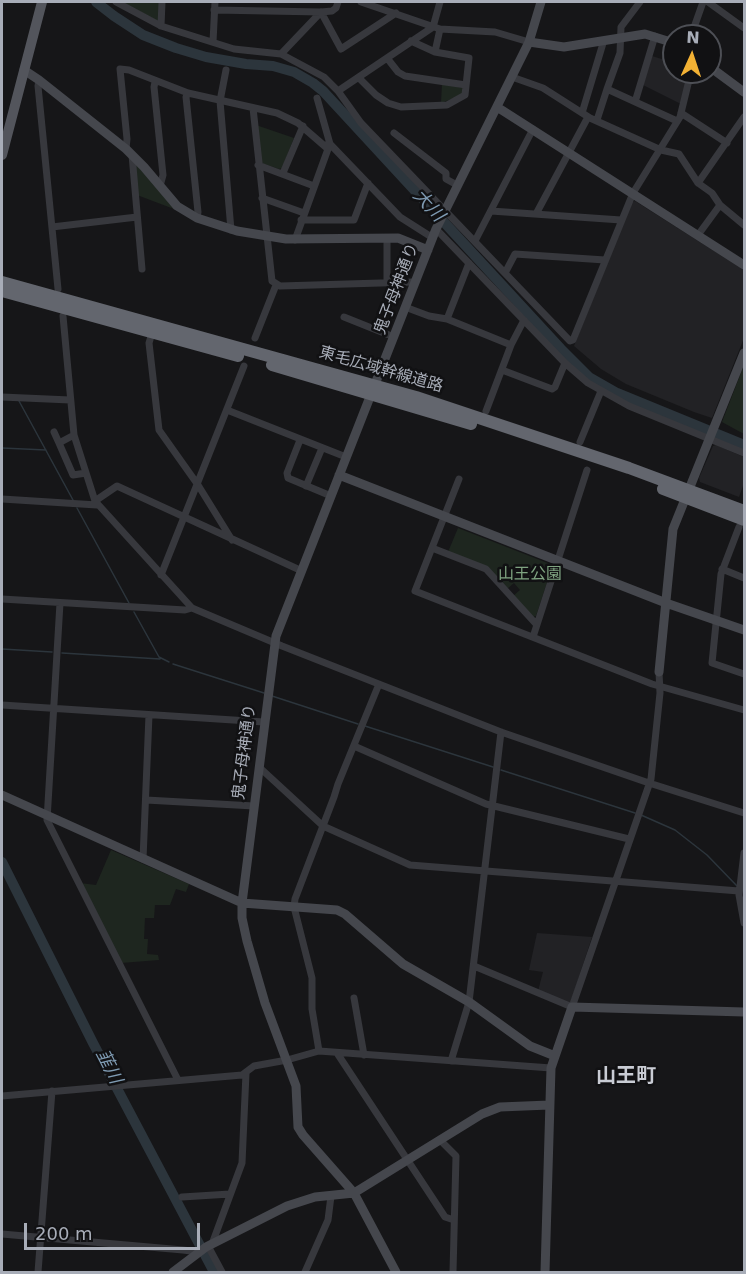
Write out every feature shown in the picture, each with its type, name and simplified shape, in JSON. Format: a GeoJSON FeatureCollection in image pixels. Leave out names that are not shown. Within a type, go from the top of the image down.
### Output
{"type":"FeatureCollection","features":[{"type":"Feature","properties":{"kind":"highway","name":"東毛広域幹線道路"},"geometry":{"type":"LineString","coordinates":[[2,282],[546,439],[688,494],[744,511]]}},
{"type":"Feature","properties":{"kind":"highway","name":"東毛広域幹線道路"},"geometry":{"type":"LineString","coordinates":[[2,291],[152,333],[373,390]]}},
{"type":"Feature","properties":{"kind":"highway","name":"東毛広域幹線道路"},"geometry":{"type":"LineString","coordinates":[[688,494],[742,523]]}},
{"type":"Feature","properties":{"kind":"main road"},"geometry":{"type":"LineString","coordinates":[[2,155],[42,2]]}},
{"type":"Feature","properties":{"kind":"street"},"geometry":{"type":"LineString","coordinates":[[116,2],[161,26],[234,49],[281,54],[324,77],[338,91],[361,123],[570,341],[573,340],[633,193],[661,150],[681,113],[688,84]]}},
{"type":"Feature","properties":{"kind":"street"},"geometry":{"type":"LineString","coordinates":[[161,26],[162,2]]}},
{"type":"Feature","properties":{"kind":"street"},"geometry":{"type":"LineString","coordinates":[[213,42],[215,2]]}},
{"type":"Feature","properties":{"kind":"street"},"geometry":{"type":"LineString","coordinates":[[214,10],[321,12],[332,11],[338,2]]}},
{"type":"Feature","properties":{"kind":"street"},"geometry":{"type":"LineString","coordinates":[[361,2],[437,28],[495,32],[529,42],[564,47],[645,34],[662,38]]}},
{"type":"Feature","properties":{"kind":"street"},"geometry":{"type":"LineString","coordinates":[[435,52],[440,2]]}},
{"type":"Feature","properties":{"kind":"street"},"geometry":{"type":"LineString","coordinates":[[445,211],[529,42],[541,2]]}},
{"type":"Feature","properties":{"kind":"street"},"geometry":{"type":"LineString","coordinates":[[597,120],[620,53],[621,27],[640,2]]}},
{"type":"Feature","properties":{"kind":"street"},"geometry":{"type":"LineString","coordinates":[[695,24],[703,2]]}},
{"type":"Feature","properties":{"kind":"street"},"geometry":{"type":"LineString","coordinates":[[708,2],[744,28]]}},
{"type":"Feature","properties":{"kind":"street"},"geometry":{"type":"LineString","coordinates":[[321,12],[341,49],[396,14]]}},
{"type":"Feature","properties":{"kind":"street"},"geometry":{"type":"LineString","coordinates":[[281,54],[321,12]]}},
{"type":"Feature","properties":{"kind":"street"},"geometry":{"type":"LineString","coordinates":[[338,91],[411,41],[437,28]]}},
{"type":"Feature","properties":{"kind":"street"},"geometry":{"type":"LineString","coordinates":[[635,102],[655,36]]}},
{"type":"Feature","properties":{"kind":"street"},"geometry":{"type":"LineString","coordinates":[[536,214],[585,115],[604,40]]}},
{"type":"Feature","properties":{"kind":"street"},"geometry":{"type":"LineString","coordinates":[[358,78],[388,103],[401,107],[447,105],[465,95],[469,58],[435,52],[411,41]]}},
{"type":"Feature","properties":{"kind":"street"},"geometry":{"type":"LineString","coordinates":[[387,58],[398,72],[405,76],[466,85]]}},
{"type":"Feature","properties":{"kind":"street"},"geometry":{"type":"LineString","coordinates":[[142,269],[120,69],[129,70],[188,93],[277,113],[303,126],[328,144],[400,217],[436,231],[469,262],[565,363],[602,391],[629,406],[744,453]]}},
{"type":"Feature","properties":{"kind":"street"},"geometry":{"type":"LineString","coordinates":[[24,70],[129,152],[177,206],[197,218],[231,230],[295,240],[403,240],[428,249]]}},
{"type":"Feature","properties":{"kind":"street"},"geometry":{"type":"LineString","coordinates":[[226,70],[220,101],[231,230]]}},
{"type":"Feature","properties":{"kind":"street"},"geometry":{"type":"LineString","coordinates":[[722,76],[744,92]]}},
{"type":"Feature","properties":{"kind":"street"},"geometry":{"type":"LineString","coordinates":[[512,77],[543,88],[585,115],[661,150],[679,154],[698,183],[712,193],[720,205],[744,225]]}},
{"type":"Feature","properties":{"kind":"street"},"geometry":{"type":"LineString","coordinates":[[39,80],[58,289]]}},
{"type":"Feature","properties":{"kind":"street"},"geometry":{"type":"LineString","coordinates":[[155,82],[163,175],[160,186]]}},
{"type":"Feature","properties":{"kind":"street"},"geometry":{"type":"LineString","coordinates":[[607,89],[677,121]]}},
{"type":"Feature","properties":{"kind":"street"},"geometry":{"type":"LineString","coordinates":[[188,93],[186,97],[197,218]]}},
{"type":"Feature","properties":{"kind":"street"},"geometry":{"type":"LineString","coordinates":[[295,240],[328,149],[317,98]]}},
{"type":"Feature","properties":{"kind":"street"},"geometry":{"type":"LineString","coordinates":[[497,107],[744,265]]}},
{"type":"Feature","properties":{"kind":"street"},"geometry":{"type":"LineString","coordinates":[[253,108],[271,278],[276,285]]}},
{"type":"Feature","properties":{"kind":"street"},"geometry":{"type":"LineString","coordinates":[[681,113],[727,142]]}},
{"type":"Feature","properties":{"kind":"street"},"geometry":{"type":"LineString","coordinates":[[698,183],[744,117]]}},
{"type":"Feature","properties":{"kind":"street"},"geometry":{"type":"LineString","coordinates":[[283,173],[303,126]]}},
{"type":"Feature","properties":{"kind":"street"},"geometry":{"type":"LineString","coordinates":[[475,241],[532,129]]}},
{"type":"Feature","properties":{"kind":"street"},"geometry":{"type":"LineString","coordinates":[[394,133],[446,173],[446,179],[457,185]]}},
{"type":"Feature","properties":{"kind":"street"},"geometry":{"type":"LineString","coordinates":[[258,165],[314,186]]}},
{"type":"Feature","properties":{"kind":"street"},"geometry":{"type":"LineString","coordinates":[[262,198],[302,217],[354,220],[368,183]]}},
{"type":"Feature","properties":{"kind":"street"},"geometry":{"type":"LineString","coordinates":[[698,235],[720,205]]}},
{"type":"Feature","properties":{"kind":"street","name":"鬼子母神通り"},"geometry":{"type":"LineString","coordinates":[[396,1272],[354,1193],[300,1132],[297,1118],[297,1089],[265,1003],[252,959],[242,903],[274,642],[414,282],[445,211]]}},
{"type":"Feature","properties":{"kind":"street"},"geometry":{"type":"LineString","coordinates":[[491,211],[621,220]]}},
{"type":"Feature","properties":{"kind":"street"},"geometry":{"type":"LineString","coordinates":[[52,227],[136,218]]}},
{"type":"Feature","properties":{"kind":"street"},"geometry":{"type":"LineString","coordinates":[[387,239],[387,283]]}},
{"type":"Feature","properties":{"kind":"street"},"geometry":{"type":"LineString","coordinates":[[505,273],[515,254],[605,260]]}},
{"type":"Feature","properties":{"kind":"street"},"geometry":{"type":"LineString","coordinates":[[447,319],[469,262]]}},
{"type":"Feature","properties":{"kind":"street"},"geometry":{"type":"LineString","coordinates":[[276,285],[414,282]]}},
{"type":"Feature","properties":{"kind":"street"},"geometry":{"type":"LineString","coordinates":[[255,338],[276,285]]}},
{"type":"Feature","properties":{"kind":"street"},"geometry":{"type":"LineString","coordinates":[[405,307],[429,316],[447,319],[511,345]]}},
{"type":"Feature","properties":{"kind":"street"},"geometry":{"type":"LineString","coordinates":[[63,316],[74,435],[96,503],[192,608],[501,732],[744,813]]}},
{"type":"Feature","properties":{"kind":"street"},"geometry":{"type":"LineString","coordinates":[[344,317],[394,337]]}},
{"type":"Feature","properties":{"kind":"street"},"geometry":{"type":"LineString","coordinates":[[486,411],[511,345],[524,320]]}},
{"type":"Feature","properties":{"kind":"street"},"geometry":{"type":"LineString","coordinates":[[152,333],[150,346],[159,430],[198,485],[232,540]]}},
{"type":"Feature","properties":{"kind":"street"},"geometry":{"type":"LineString","coordinates":[[545,1272],[551,1068],[649,783],[657,722],[659,672],[673,530],[744,353]]}},
{"type":"Feature","properties":{"kind":"street"},"geometry":{"type":"LineString","coordinates":[[502,369],[552,389],[565,363]]}},
{"type":"Feature","properties":{"kind":"street"},"geometry":{"type":"LineString","coordinates":[[161,575],[244,366]]}},
{"type":"Feature","properties":{"kind":"street"},"geometry":{"type":"LineString","coordinates":[[580,442],[602,391]]}},
{"type":"Feature","properties":{"kind":"street"},"geometry":{"type":"LineString","coordinates":[[2,397],[70,400]]}},
{"type":"Feature","properties":{"kind":"street"},"geometry":{"type":"LineString","coordinates":[[227,410],[346,457]]}},
{"type":"Feature","properties":{"kind":"street"},"geometry":{"type":"LineString","coordinates":[[54,432],[73,475],[86,473]]}},
{"type":"Feature","properties":{"kind":"street"},"geometry":{"type":"LineString","coordinates":[[59,443],[74,435]]}},
{"type":"Feature","properties":{"kind":"street"},"geometry":{"type":"LineString","coordinates":[[300,440],[287,475],[288,478],[331,496]]}},
{"type":"Feature","properties":{"kind":"street"},"geometry":{"type":"LineString","coordinates":[[306,486],[322,448]]}},
{"type":"Feature","properties":{"kind":"street"},"geometry":{"type":"LineString","coordinates":[[533,637],[587,470]]}},
{"type":"Feature","properties":{"kind":"street"},"geometry":{"type":"LineString","coordinates":[[339,475],[666,603],[744,630]]}},
{"type":"Feature","properties":{"kind":"street"},"geometry":{"type":"LineString","coordinates":[[459,479],[415,591],[659,686],[744,710]]}},
{"type":"Feature","properties":{"kind":"street"},"geometry":{"type":"LineString","coordinates":[[2,499],[96,503],[117,486],[302,571]]}},
{"type":"Feature","properties":{"kind":"street"},"geometry":{"type":"LineString","coordinates":[[742,523],[722,569],[712,663],[744,675]]}},
{"type":"Feature","properties":{"kind":"street"},"geometry":{"type":"LineString","coordinates":[[432,548],[486,569],[536,624]]}},
{"type":"Feature","properties":{"kind":"street"},"geometry":{"type":"LineString","coordinates":[[722,569],[744,578]]}},
{"type":"Feature","properties":{"kind":"street"},"geometry":{"type":"LineString","coordinates":[[2,599],[185,610],[192,608]]}},
{"type":"Feature","properties":{"kind":"street"},"geometry":{"type":"LineString","coordinates":[[60,603],[46,820],[178,1080]]}},
{"type":"Feature","properties":{"kind":"street"},"geometry":{"type":"LineString","coordinates":[[319,1051],[312,1009],[312,978],[294,907],[295,898],[379,684]]}},
{"type":"Feature","properties":{"kind":"street"},"geometry":{"type":"LineString","coordinates":[[2,705],[264,722]]}},
{"type":"Feature","properties":{"kind":"street"},"geometry":{"type":"LineString","coordinates":[[143,859],[149,715]]}},
{"type":"Feature","properties":{"kind":"street"},"geometry":{"type":"LineString","coordinates":[[451,1061],[469,1002],[501,732]]}},
{"type":"Feature","properties":{"kind":"street"},"geometry":{"type":"LineString","coordinates":[[354,746],[492,806],[629,839]]}},
{"type":"Feature","properties":{"kind":"street"},"geometry":{"type":"LineString","coordinates":[[259,767],[323,826],[410,865],[615,882],[742,889]]}},
{"type":"Feature","properties":{"kind":"street"},"geometry":{"type":"LineString","coordinates":[[2,795],[242,903],[337,910],[345,914],[403,964],[469,1002],[530,1046],[555,1056]]}},
{"type":"Feature","properties":{"kind":"street"},"geometry":{"type":"LineString","coordinates":[[146,800],[254,806]]}},
{"type":"Feature","properties":{"kind":"street"},"geometry":{"type":"LineString","coordinates":[[744,853],[742,889],[744,923]]}},
{"type":"Feature","properties":{"kind":"street"},"geometry":{"type":"LineString","coordinates":[[474,966],[572,1007],[744,1012]]}},
{"type":"Feature","properties":{"kind":"street"},"geometry":{"type":"LineString","coordinates":[[354,998],[364,1055]]}},
{"type":"Feature","properties":{"kind":"street"},"geometry":{"type":"LineString","coordinates":[[222,1272],[209,1246],[243,1160],[246,1073],[251,1067],[319,1051],[551,1068]]}},
{"type":"Feature","properties":{"kind":"street"},"geometry":{"type":"LineString","coordinates":[[337,1053],[446,1217],[454,1220]]}},
{"type":"Feature","properties":{"kind":"street"},"geometry":{"type":"LineString","coordinates":[[2,1096],[246,1073]]}},
{"type":"Feature","properties":{"kind":"street"},"geometry":{"type":"LineString","coordinates":[[38,1272],[52,1091]]}},
{"type":"Feature","properties":{"kind":"street"},"geometry":{"type":"LineString","coordinates":[[173,1272],[209,1246],[287,1206],[315,1197],[354,1193],[482,1114],[500,1107],[549,1105]]}},
{"type":"Feature","properties":{"kind":"street"},"geometry":{"type":"LineString","coordinates":[[440,1140],[456,1156],[453,1272]]}},
{"type":"Feature","properties":{"kind":"street"},"geometry":{"type":"LineString","coordinates":[[182,1197],[230,1194]]}},
{"type":"Feature","properties":{"kind":"street"},"geometry":{"type":"LineString","coordinates":[[305,1272],[328,1220],[331,1196]]}},
{"type":"Feature","properties":{"kind":"street"},"geometry":{"type":"LineString","coordinates":[[2,1234],[183,1250],[196,1254]]}},
{"type":"Feature","properties":{"kind":"shaded area"},"geometry":{"type":"Polygon","coordinates":[[[652,56],[662,59],[662,84],[686,84],[681,104],[643,85],[652,56]]]}},
{"type":"Feature","properties":{"kind":"shaded area"},"geometry":{"type":"Polygon","coordinates":[[[635,201],[744,270],[744,338],[712,418],[626,384],[601,369],[574,346],[632,202],[635,201]]]}},
{"type":"Feature","properties":{"kind":"shaded area"},"geometry":{"type":"Polygon","coordinates":[[[716,445],[744,457],[744,483],[739,497],[700,482],[699,478],[713,446],[716,445]]]}},
{"type":"Feature","properties":{"kind":"shaded area"},"geometry":{"type":"Polygon","coordinates":[[[537,933],[592,937],[570,1004],[538,991],[543,972],[529,970],[537,933]]]}},
{"type":"Feature","properties":{"kind":"green space"},"geometry":{"type":"Polygon","coordinates":[[[122,2],[160,2],[159,20],[156,20],[122,2]]]}},
{"type":"Feature","properties":{"kind":"green space"},"geometry":{"type":"Polygon","coordinates":[[[442,84],[463,88],[462,95],[441,103],[442,84]]]}},
{"type":"Feature","properties":{"kind":"green space"},"geometry":{"type":"Polygon","coordinates":[[[256,125],[294,138],[282,168],[262,163],[256,125]]]}},
{"type":"Feature","properties":{"kind":"green space"},"geometry":{"type":"Polygon","coordinates":[[[134,162],[174,209],[137,195],[134,162]]]}},
{"type":"Feature","properties":{"kind":"green space"},"geometry":{"type":"Polygon","coordinates":[[[744,365],[744,434],[722,422],[744,365]]]}},
{"type":"Feature","properties":{"kind":"green space","name":"山王公園"},"geometry":{"type":"Polygon","coordinates":[[[458,528],[550,564],[552,567],[536,616],[533,617],[513,596],[520,590],[514,583],[507,589],[487,568],[448,552],[458,528]]]}},
{"type":"Feature","properties":{"kind":"green space"},"geometry":{"type":"Polygon","coordinates":[[[111,850],[189,884],[186,892],[176,889],[170,905],[155,905],[154,918],[145,918],[144,939],[148,939],[147,954],[158,955],[159,960],[121,963],[80,883],[96,885],[111,850]]]}},
{"type":"Feature","properties":{"kind":"waterway","name":"大川"},"geometry":{"type":"LineString","coordinates":[[96,2],[143,35],[176,48],[206,57],[273,66],[294,72],[313,83],[323,91],[589,377],[617,393],[744,445]]}},
{"type":"Feature","properties":{"kind":"waterway"},"geometry":{"type":"LineString","coordinates":[[19,401],[73,500]]}},
{"type":"Feature","properties":{"kind":"waterway"},"geometry":{"type":"LineString","coordinates":[[2,448],[46,450]]}},
{"type":"Feature","properties":{"kind":"waterway"},"geometry":{"type":"LineString","coordinates":[[77,508],[129,603]]}},
{"type":"Feature","properties":{"kind":"waterway"},"geometry":{"type":"LineString","coordinates":[[134,612],[159,657],[169,662]]}},
{"type":"Feature","properties":{"kind":"waterway"},"geometry":{"type":"LineString","coordinates":[[2,649],[52,652]]}},
{"type":"Feature","properties":{"kind":"waterway"},"geometry":{"type":"LineString","coordinates":[[62,653],[160,659]]}},
{"type":"Feature","properties":{"kind":"waterway"},"geometry":{"type":"LineString","coordinates":[[173,664],[264,693]]}},
{"type":"Feature","properties":{"kind":"waterway"},"geometry":{"type":"LineString","coordinates":[[272,696],[358,724]]}},
{"type":"Feature","properties":{"kind":"waterway"},"geometry":{"type":"LineString","coordinates":[[365,726],[493,767]]}},
{"type":"Feature","properties":{"kind":"waterway"},"geometry":{"type":"LineString","coordinates":[[501,770],[635,813]]}},
{"type":"Feature","properties":{"kind":"waterway"},"geometry":{"type":"LineString","coordinates":[[641,815],[675,830],[707,855],[737,886]]}},
{"type":"Feature","properties":{"kind":"waterway","name":"韮川"},"geometry":{"type":"LineString","coordinates":[[2,862],[93,1043],[214,1272]]}},
{"type":"Feature","properties":{"kind":"district","name":"山王町"},"geometry":{"type":"Point","coordinates":[626,1077]}}]}
